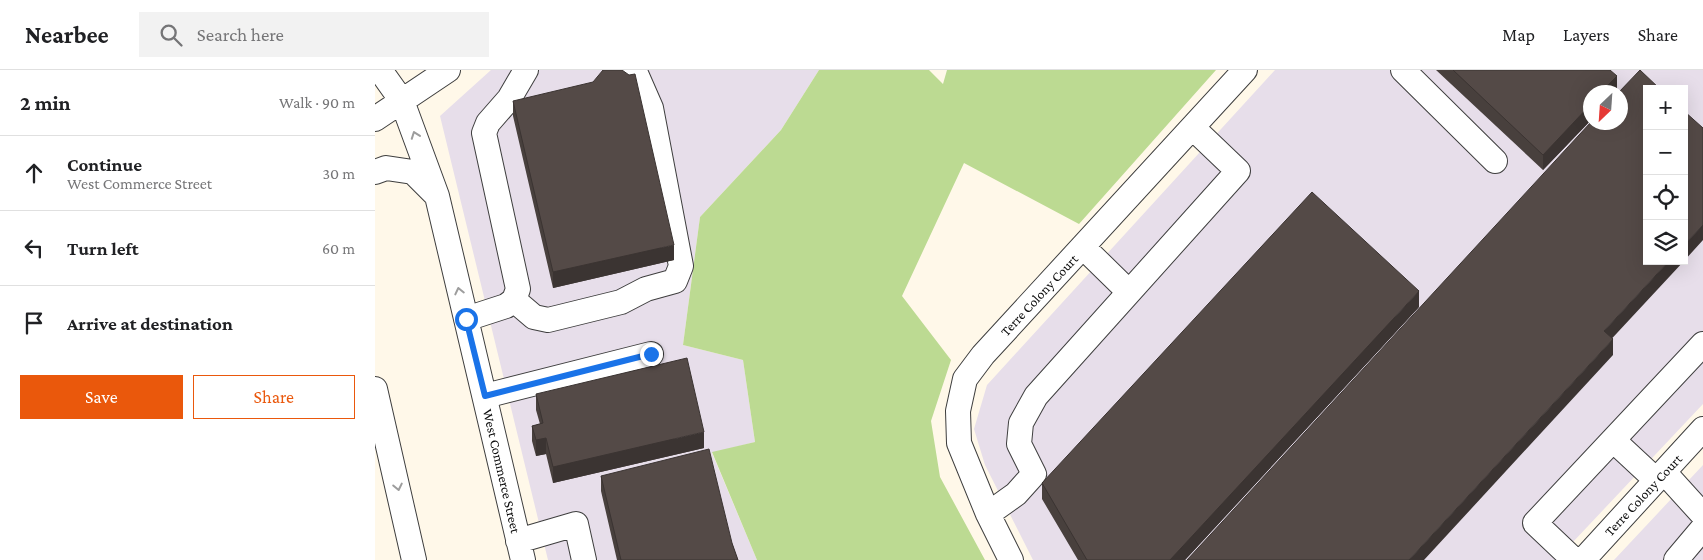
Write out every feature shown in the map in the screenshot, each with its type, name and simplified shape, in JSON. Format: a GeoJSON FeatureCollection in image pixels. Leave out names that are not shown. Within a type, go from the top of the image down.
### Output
{"type":"FeatureCollection","features":[{"type":"Feature","properties":{"kind":"street"},"geometry":{"type":"LineString","coordinates":[[375,119],[448,70]]}},
{"type":"Feature","properties":{"kind":"street"},"geometry":{"type":"LineString","coordinates":[[466,319],[506,306],[514,300],[518,290],[484,133],[488,123],[509,99],[526,70]]}},
{"type":"Feature","properties":{"kind":"street"},"geometry":{"type":"LineString","coordinates":[[514,300],[534,317],[548,320],[621,302],[646,290],[675,281],[681,266],[651,108],[637,76],[627,70]]}},
{"type":"Feature","properties":{"kind":"street","name":"Terre Colony Court"},"geometry":{"type":"LineString","coordinates":[[1011,560],[988,514],[959,443],[958,411],[965,379],[983,356],[1245,70]]}},
{"type":"Feature","properties":{"kind":"street"},"geometry":{"type":"LineString","coordinates":[[1403,70],[1495,161]]}},
{"type":"Feature","properties":{"kind":"street","name":"West Commerce Street"},"geometry":{"type":"LineString","coordinates":[[385,76],[402,101],[437,196],[520,551]]}},
{"type":"Feature","properties":{"kind":"street"},"geometry":{"type":"LineString","coordinates":[[988,514],[1016,494],[1033,474],[1019,444],[1021,423],[1036,396],[1238,171],[1193,128]]}},
{"type":"Feature","properties":{"kind":"street"},"geometry":{"type":"LineString","coordinates":[[375,172],[386,168],[413,172],[437,196]]}},
{"type":"Feature","properties":{"kind":"street"},"geometry":{"type":"LineString","coordinates":[[1083,247],[1129,292]]}},
{"type":"Feature","properties":{"kind":"street"},"geometry":{"type":"LineString","coordinates":[[485,396],[651,354]]}},
{"type":"Feature","properties":{"kind":"street"},"geometry":{"type":"LineString","coordinates":[[1585,558],[1535,523],[1613,440],[1699,358]]}},
{"type":"Feature","properties":{"kind":"street"},"geometry":{"type":"LineString","coordinates":[[375,389],[383,459],[414,560]]}},
{"type":"Feature","properties":{"kind":"street","name":"Terre Colony Court"},"geometry":{"type":"LineString","coordinates":[[1585,558],[1703,429]]}},
{"type":"Feature","properties":{"kind":"street"},"geometry":{"type":"LineString","coordinates":[[1613,440],[1660,476],[1703,515]]}},
{"type":"Feature","properties":{"kind":"street"},"geometry":{"type":"LineString","coordinates":[[520,551],[576,524],[584,560]]}},
{"type":"Feature","properties":{"kind":"street"},"geometry":{"type":"LineString","coordinates":[[1676,560],[1703,528]]}},
{"type":"Feature","properties":{"kind":"shaded area"},"geometry":{"type":"Polygon","coordinates":[[[491,70],[819,70],[781,130],[700,217],[683,345],[743,360],[755,442],[712,453],[757,560],[548,560],[440,116],[491,70]]]}},
{"type":"Feature","properties":{"kind":"shaded area"},"geometry":{"type":"Polygon","coordinates":[[[1275,70],[1703,70],[1703,404],[1556,560],[1033,560],[985,465],[974,429],[987,385],[1275,70]]]}},
{"type":"Feature","properties":{"kind":"shaded area"},"geometry":{"type":"Polygon","coordinates":[[[1703,465],[1703,560],[1614,560],[1703,465]]]}},
{"type":"Feature","properties":{"kind":"green space"},"geometry":{"type":"Polygon","coordinates":[[[819,70],[929,70],[943,84],[947,70],[1216,70],[1079,224],[964,163],[902,296],[951,360],[931,421],[940,477],[985,560],[757,560],[712,452],[755,442],[743,360],[683,345],[700,217],[781,130],[819,70]]]}},
{"type":"Feature","properties":{"kind":"building"},"geometry":{"type":"Polygon","coordinates":[[[603,70],[622,70],[629,75],[635,74],[674,245],[553,272],[513,101],[593,82],[603,70]]]}},
{"type":"Feature","properties":{"kind":"building"},"geometry":{"type":"Polygon","coordinates":[[[1453,70],[1610,70],[1617,76],[1608,85],[1583,85],[1583,112],[1543,155],[1453,70]]]}},
{"type":"Feature","properties":{"kind":"building"},"geometry":{"type":"Polygon","coordinates":[[[1640,70],[1656,85],[1643,85],[1643,265],[1665,265],[1604,331],[1613,339],[1409,560],[1187,560],[1584,130],[1628,130],[1628,85],[1626,85],[1640,70]]]}},
{"type":"Feature","properties":{"kind":"building"},"geometry":{"type":"Polygon","coordinates":[[[1688,115],[1703,128],[1703,225],[1688,241],[1688,115]]]}},
{"type":"Feature","properties":{"kind":"building"},"geometry":{"type":"Polygon","coordinates":[[[1312,192],[1419,291],[1170,560],[1087,560],[1042,483],[1312,192]]]}},
{"type":"Feature","properties":{"kind":"building"},"geometry":{"type":"Polygon","coordinates":[[[687,358],[704,432],[553,467],[546,438],[536,440],[532,426],[543,423],[536,394],[687,358]]]}},
{"type":"Feature","properties":{"kind":"building"},"geometry":{"type":"Polygon","coordinates":[[[709,449],[732,543],[738,560],[621,560],[601,476],[709,449]]]}},
{"type":"Feature","properties":{"kind":"route"},"geometry":{"type":"LineString","coordinates":[[466,319],[485,396],[651,354]]}}]}
